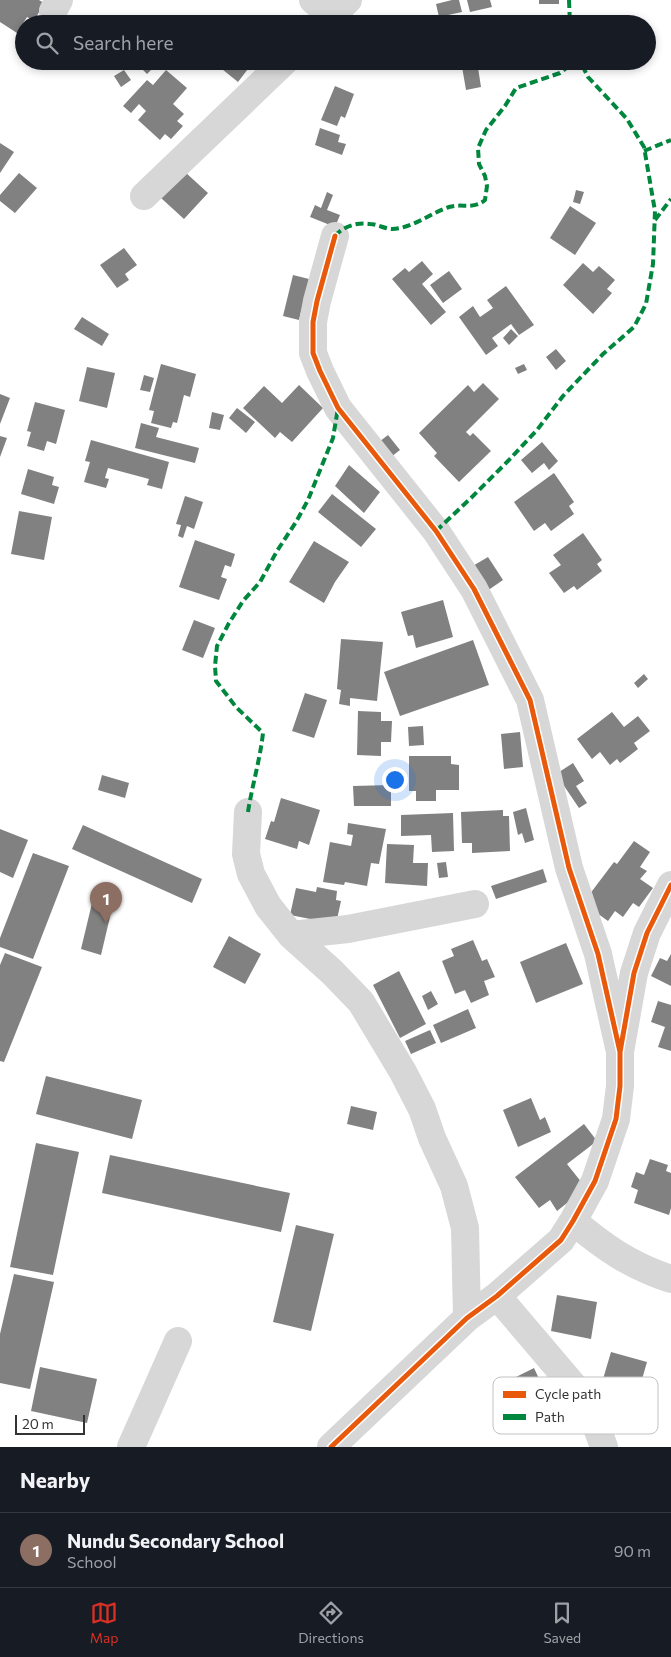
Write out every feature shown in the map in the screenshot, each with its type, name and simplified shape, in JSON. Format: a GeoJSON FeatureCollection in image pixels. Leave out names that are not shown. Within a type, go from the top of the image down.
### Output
{"type":"FeatureCollection","features":[{"type":"Feature","properties":{"kind":"street"},"geometry":{"type":"LineString","coordinates":[[144,196],[276,70]]}},
{"type":"Feature","properties":{"kind":"street"},"geometry":{"type":"LineString","coordinates":[[335,236],[313,322],[314,353],[338,408],[436,532],[474,589],[530,700],[569,868],[598,954],[620,1052]]}},
{"type":"Feature","properties":{"kind":"street"},"geometry":{"type":"LineString","coordinates":[[248,812],[246,854],[251,874],[268,906],[291,935],[332,972],[361,1002],[403,1072],[422,1109],[432,1138],[454,1186],[465,1228],[467,1318]]}},
{"type":"Feature","properties":{"kind":"street"},"geometry":{"type":"LineString","coordinates":[[331,1447],[467,1318],[497,1296],[561,1240],[574,1221],[595,1181],[616,1119],[620,1086],[620,1052],[634,973],[647,932],[671,885]]}},
{"type":"Feature","properties":{"kind":"street"},"geometry":{"type":"LineString","coordinates":[[291,935],[348,929],[475,904]]}},
{"type":"Feature","properties":{"kind":"street"},"geometry":{"type":"LineString","coordinates":[[574,1221],[599,1243],[630,1263],[671,1279]]}},
{"type":"Feature","properties":{"kind":"street"},"geometry":{"type":"LineString","coordinates":[[497,1296],[565,1377]]}},
{"type":"Feature","properties":{"kind":"street"},"geometry":{"type":"LineString","coordinates":[[131,1447],[178,1341]]}},
{"type":"Feature","properties":{"kind":"street"},"geometry":{"type":"LineString","coordinates":[[599,1434],[604,1447]]}},
{"type":"Feature","properties":{"kind":"building"},"geometry":{"type":"Polygon","coordinates":[[[0,0],[39,0],[44,3],[37,15],[15,15],[15,32],[0,22],[0,0]]]}},
{"type":"Feature","properties":{"kind":"building"},"geometry":{"type":"Polygon","coordinates":[[[459,0],[462,12],[439,15],[436,4],[459,0]]]}},
{"type":"Feature","properties":{"kind":"building"},"geometry":{"type":"Polygon","coordinates":[[[467,0],[490,0],[492,7],[470,12],[467,0]]]}},
{"type":"Feature","properties":{"kind":"building"},"geometry":{"type":"Polygon","coordinates":[[[539,0],[559,0],[559,4],[539,4],[539,0]]]}},
{"type":"Feature","properties":{"kind":"building"},"geometry":{"type":"Polygon","coordinates":[[[124,70],[131,80],[121,87],[114,76],[124,70]]]}},
{"type":"Feature","properties":{"kind":"building"},"geometry":{"type":"Polygon","coordinates":[[[143,70],[151,70],[147,74],[143,70]]]}},
{"type":"Feature","properties":{"kind":"building"},"geometry":{"type":"Polygon","coordinates":[[[166,70],[187,88],[173,104],[184,114],[177,121],[183,126],[171,139],[165,134],[160,140],[138,120],[146,111],[139,104],[131,113],[123,106],[147,80],[153,85],[166,70]]]}},
{"type":"Feature","properties":{"kind":"building"},"geometry":{"type":"Polygon","coordinates":[[[223,70],[247,70],[238,82],[223,70]]]}},
{"type":"Feature","properties":{"kind":"building"},"geometry":{"type":"Polygon","coordinates":[[[463,70],[478,70],[481,87],[466,90],[463,70]]]}},
{"type":"Feature","properties":{"kind":"building"},"geometry":{"type":"Polygon","coordinates":[[[335,86],[354,94],[345,118],[341,116],[337,126],[321,120],[335,86]]]}},
{"type":"Feature","properties":{"kind":"building"},"geometry":{"type":"Polygon","coordinates":[[[320,128],[340,135],[338,142],[346,144],[342,155],[315,145],[320,128]]]}},
{"type":"Feature","properties":{"kind":"building"},"geometry":{"type":"Polygon","coordinates":[[[0,143],[14,152],[0,173],[0,143]]]}},
{"type":"Feature","properties":{"kind":"building"},"geometry":{"type":"Polygon","coordinates":[[[185,172],[208,193],[184,219],[161,198],[185,172]]]}},
{"type":"Feature","properties":{"kind":"building"},"geometry":{"type":"Polygon","coordinates":[[[19,173],[37,188],[15,213],[0,201],[0,195],[19,173]]]}},
{"type":"Feature","properties":{"kind":"building"},"geometry":{"type":"Polygon","coordinates":[[[576,190],[584,192],[580,204],[573,202],[576,190]]]}},
{"type":"Feature","properties":{"kind":"building"},"geometry":{"type":"Polygon","coordinates":[[[327,192],[333,195],[327,210],[340,215],[335,227],[310,217],[315,205],[321,208],[327,192]]]}},
{"type":"Feature","properties":{"kind":"building"},"geometry":{"type":"Polygon","coordinates":[[[570,206],[596,223],[575,255],[550,238],[570,206]]]}},
{"type":"Feature","properties":{"kind":"building"},"geometry":{"type":"Polygon","coordinates":[[[124,248],[137,265],[125,274],[129,280],[117,288],[100,265],[124,248]]]}},
{"type":"Feature","properties":{"kind":"building"},"geometry":{"type":"Polygon","coordinates":[[[422,261],[433,274],[422,284],[446,312],[431,325],[392,279],[405,268],[409,272],[422,261]]]}},
{"type":"Feature","properties":{"kind":"building"},"geometry":{"type":"Polygon","coordinates":[[[583,263],[593,272],[599,266],[615,280],[607,289],[612,293],[593,314],[563,285],[583,263]]]}},
{"type":"Feature","properties":{"kind":"building"},"geometry":{"type":"Polygon","coordinates":[[[449,271],[462,289],[443,303],[430,285],[449,271]]]}},
{"type":"Feature","properties":{"kind":"building"},"geometry":{"type":"Polygon","coordinates":[[[293,275],[309,279],[299,320],[283,316],[293,275]]]}},
{"type":"Feature","properties":{"kind":"building"},"geometry":{"type":"Polygon","coordinates":[[[506,286],[534,325],[519,335],[511,324],[492,338],[498,346],[486,355],[459,317],[473,306],[480,317],[493,308],[487,300],[506,286]]]}},
{"type":"Feature","properties":{"kind":"building"},"geometry":{"type":"Polygon","coordinates":[[[82,317],[109,334],[102,346],[74,329],[82,317]]]}},
{"type":"Feature","properties":{"kind":"building"},"geometry":{"type":"Polygon","coordinates":[[[511,329],[518,336],[509,345],[503,338],[511,329]]]}},
{"type":"Feature","properties":{"kind":"building"},"geometry":{"type":"Polygon","coordinates":[[[556,349],[566,361],[556,370],[546,357],[556,349]]]}},
{"type":"Feature","properties":{"kind":"building"},"geometry":{"type":"Polygon","coordinates":[[[161,364],[196,374],[190,397],[184,395],[177,423],[173,422],[171,428],[151,423],[154,411],[149,410],[161,364]]]}},
{"type":"Feature","properties":{"kind":"building"},"geometry":{"type":"Polygon","coordinates":[[[524,364],[527,370],[518,374],[515,368],[524,364]]]}},
{"type":"Feature","properties":{"kind":"building"},"geometry":{"type":"Polygon","coordinates":[[[87,367],[115,373],[107,408],[79,401],[87,367]]]}},
{"type":"Feature","properties":{"kind":"building"},"geometry":{"type":"Polygon","coordinates":[[[144,375],[154,378],[150,392],[140,390],[144,375]]]}},
{"type":"Feature","properties":{"kind":"building"},"geometry":{"type":"Polygon","coordinates":[[[483,383],[499,399],[466,432],[470,436],[473,433],[491,451],[459,482],[434,456],[437,453],[419,433],[468,385],[474,392],[483,383]]]}},
{"type":"Feature","properties":{"kind":"building"},"geometry":{"type":"Polygon","coordinates":[[[299,385],[323,408],[292,442],[280,432],[275,438],[243,408],[264,386],[282,403],[299,385]]]}},
{"type":"Feature","properties":{"kind":"building"},"geometry":{"type":"Polygon","coordinates":[[[0,394],[10,398],[0,424],[0,394]]]}},
{"type":"Feature","properties":{"kind":"building"},"geometry":{"type":"Polygon","coordinates":[[[35,402],[65,410],[56,444],[47,441],[44,451],[27,446],[31,432],[27,431],[35,402]]]}},
{"type":"Feature","properties":{"kind":"building"},"geometry":{"type":"Polygon","coordinates":[[[237,408],[255,422],[246,433],[229,418],[237,408]]]}},
{"type":"Feature","properties":{"kind":"building"},"geometry":{"type":"Polygon","coordinates":[[[212,412],[224,415],[220,430],[209,428],[212,412]]]}},
{"type":"Feature","properties":{"kind":"building"},"geometry":{"type":"Polygon","coordinates":[[[141,423],[159,428],[156,437],[199,448],[195,463],[135,448],[141,423]]]}},
{"type":"Feature","properties":{"kind":"building"},"geometry":{"type":"Polygon","coordinates":[[[388,435],[400,450],[387,460],[375,445],[388,435]]]}},
{"type":"Feature","properties":{"kind":"building"},"geometry":{"type":"Polygon","coordinates":[[[0,436],[7,438],[0,457],[0,436]]]}},
{"type":"Feature","properties":{"kind":"building"},"geometry":{"type":"Polygon","coordinates":[[[91,440],[169,462],[162,489],[147,485],[149,479],[108,468],[105,478],[109,479],[106,488],[84,482],[90,462],[85,461],[91,440]]]}},
{"type":"Feature","properties":{"kind":"building"},"geometry":{"type":"Polygon","coordinates":[[[542,442],[558,461],[549,470],[544,463],[532,473],[521,460],[542,442]]]}},
{"type":"Feature","properties":{"kind":"building"},"geometry":{"type":"Polygon","coordinates":[[[349,465],[380,492],[364,513],[335,486],[349,465]]]}},
{"type":"Feature","properties":{"kind":"building"},"geometry":{"type":"Polygon","coordinates":[[[28,469],[54,477],[52,485],[59,487],[54,504],[21,494],[28,469]]]}},
{"type":"Feature","properties":{"kind":"building"},"geometry":{"type":"Polygon","coordinates":[[[554,473],[574,502],[569,506],[574,514],[551,531],[545,523],[534,531],[514,502],[554,473]]]}},
{"type":"Feature","properties":{"kind":"building"},"geometry":{"type":"Polygon","coordinates":[[[332,494],[376,529],[361,547],[318,512],[332,494]]]}},
{"type":"Feature","properties":{"kind":"building"},"geometry":{"type":"Polygon","coordinates":[[[185,496],[203,502],[194,529],[187,526],[183,538],[178,536],[181,525],[176,524],[185,496]]]}},
{"type":"Feature","properties":{"kind":"building"},"geometry":{"type":"Polygon","coordinates":[[[19,511],[52,517],[44,560],[11,554],[19,511]]]}},
{"type":"Feature","properties":{"kind":"building"},"geometry":{"type":"Polygon","coordinates":[[[583,533],[602,560],[597,564],[602,571],[577,590],[574,586],[564,593],[549,573],[561,565],[553,555],[583,533]]]}},
{"type":"Feature","properties":{"kind":"building"},"geometry":{"type":"Polygon","coordinates":[[[195,540],[235,554],[231,567],[225,565],[221,577],[227,579],[219,600],[179,587],[195,540]]]}},
{"type":"Feature","properties":{"kind":"building"},"geometry":{"type":"Polygon","coordinates":[[[314,541],[349,562],[335,582],[324,603],[289,582],[314,541]]]}},
{"type":"Feature","properties":{"kind":"building"},"geometry":{"type":"Polygon","coordinates":[[[488,557],[503,580],[487,591],[471,567],[488,557]]]}},
{"type":"Feature","properties":{"kind":"building"},"geometry":{"type":"Polygon","coordinates":[[[443,600],[453,637],[416,648],[413,635],[408,636],[401,612],[443,600]]]}},
{"type":"Feature","properties":{"kind":"building"},"geometry":{"type":"Polygon","coordinates":[[[194,620],[215,628],[203,658],[182,650],[194,620]]]}},
{"type":"Feature","properties":{"kind":"building"},"geometry":{"type":"Polygon","coordinates":[[[341,639],[383,642],[377,701],[350,698],[350,706],[339,704],[341,690],[337,689],[341,639]]]}},
{"type":"Feature","properties":{"kind":"building"},"geometry":{"type":"Polygon","coordinates":[[[473,640],[489,685],[400,716],[384,672],[473,640]]]}},
{"type":"Feature","properties":{"kind":"building"},"geometry":{"type":"Polygon","coordinates":[[[644,674],[648,679],[638,688],[634,683],[644,674]]]}},
{"type":"Feature","properties":{"kind":"building"},"geometry":{"type":"Polygon","coordinates":[[[305,693],[327,700],[314,738],[292,731],[305,693]]]}},
{"type":"Feature","properties":{"kind":"building"},"geometry":{"type":"Polygon","coordinates":[[[358,711],[381,712],[381,721],[392,721],[391,742],[381,742],[381,756],[357,755],[358,711]]]}},
{"type":"Feature","properties":{"kind":"building"},"geometry":{"type":"Polygon","coordinates":[[[612,712],[624,727],[638,716],[650,731],[634,743],[638,749],[620,763],[617,759],[610,765],[600,752],[592,759],[577,739],[612,712]]]}},
{"type":"Feature","properties":{"kind":"building"},"geometry":{"type":"Polygon","coordinates":[[[423,726],[424,745],[409,746],[408,727],[423,726]]]}},
{"type":"Feature","properties":{"kind":"building"},"geometry":{"type":"Polygon","coordinates":[[[520,732],[523,767],[504,769],[501,734],[520,732]]]}},
{"type":"Feature","properties":{"kind":"building"},"geometry":{"type":"Polygon","coordinates":[[[409,756],[451,756],[451,764],[459,765],[459,790],[436,790],[436,801],[416,801],[416,791],[409,791],[409,756]]]}},
{"type":"Feature","properties":{"kind":"building"},"geometry":{"type":"Polygon","coordinates":[[[573,763],[584,781],[576,786],[587,803],[579,808],[556,774],[573,763]]]}},
{"type":"Feature","properties":{"kind":"building"},"geometry":{"type":"Polygon","coordinates":[[[102,775],[129,783],[125,798],[98,790],[102,775]]]}},
{"type":"Feature","properties":{"kind":"building"},"geometry":{"type":"Polygon","coordinates":[[[391,785],[391,806],[354,806],[353,786],[391,785]]]}},
{"type":"Feature","properties":{"kind":"building"},"geometry":{"type":"Polygon","coordinates":[[[281,798],[320,810],[309,845],[299,841],[297,849],[265,839],[271,821],[274,822],[281,798]]]}},
{"type":"Feature","properties":{"kind":"building"},"geometry":{"type":"Polygon","coordinates":[[[526,808],[534,840],[525,843],[522,833],[518,835],[513,812],[526,808]]]}},
{"type":"Feature","properties":{"kind":"building"},"geometry":{"type":"Polygon","coordinates":[[[503,810],[503,816],[509,816],[510,851],[472,853],[472,843],[462,843],[461,812],[503,810]]]}},
{"type":"Feature","properties":{"kind":"building"},"geometry":{"type":"Polygon","coordinates":[[[453,813],[454,851],[432,852],[431,835],[401,836],[401,815],[453,813]]]}},
{"type":"Feature","properties":{"kind":"building"},"geometry":{"type":"Polygon","coordinates":[[[348,823],[386,829],[379,864],[371,863],[367,886],[345,882],[344,885],[323,882],[330,842],[351,846],[353,835],[347,834],[348,823]]]}},
{"type":"Feature","properties":{"kind":"building"},"geometry":{"type":"Polygon","coordinates":[[[83,825],[202,879],[192,903],[72,849],[83,825]]]}},
{"type":"Feature","properties":{"kind":"building"},"geometry":{"type":"Polygon","coordinates":[[[0,829],[28,840],[13,878],[0,872],[0,829]]]}},
{"type":"Feature","properties":{"kind":"building"},"geometry":{"type":"Polygon","coordinates":[[[634,841],[650,852],[640,867],[647,871],[640,879],[653,888],[639,907],[633,903],[623,917],[615,911],[608,921],[583,903],[614,862],[617,864],[634,841]]]}},
{"type":"Feature","properties":{"kind":"building"},"geometry":{"type":"Polygon","coordinates":[[[387,844],[414,845],[413,863],[428,863],[427,886],[385,883],[387,844]]]}},
{"type":"Feature","properties":{"kind":"building"},"geometry":{"type":"Polygon","coordinates":[[[33,853],[69,866],[33,959],[0,947],[0,938],[33,853]]]}},
{"type":"Feature","properties":{"kind":"building"},"geometry":{"type":"Polygon","coordinates":[[[446,862],[448,877],[439,878],[437,863],[446,862]]]}},
{"type":"Feature","properties":{"kind":"building"},"geometry":{"type":"Polygon","coordinates":[[[543,869],[547,882],[496,899],[491,886],[543,869]]]}},
{"type":"Feature","properties":{"kind":"building"},"geometry":{"type":"Polygon","coordinates":[[[317,887],[337,891],[336,900],[341,901],[336,924],[290,915],[296,888],[316,892],[317,887]]]}},
{"type":"Feature","properties":{"kind":"building"},"geometry":{"type":"Polygon","coordinates":[[[93,899],[113,904],[101,955],[81,949],[93,899]]]}},
{"type":"Feature","properties":{"kind":"building"},"geometry":{"type":"Polygon","coordinates":[[[229,936],[261,954],[245,984],[213,967],[229,936]]]}},
{"type":"Feature","properties":{"kind":"building"},"geometry":{"type":"Polygon","coordinates":[[[473,940],[482,961],[487,959],[495,977],[484,981],[489,995],[471,1003],[465,990],[455,994],[442,961],[454,956],[451,949],[473,940]]]}},
{"type":"Feature","properties":{"kind":"building"},"geometry":{"type":"Polygon","coordinates":[[[566,943],[583,984],[536,1003],[520,962],[566,943]]]}},
{"type":"Feature","properties":{"kind":"building"},"geometry":{"type":"Polygon","coordinates":[[[5,953],[42,967],[4,1062],[0,1061],[0,965],[5,953]]]}},
{"type":"Feature","properties":{"kind":"building"},"geometry":{"type":"Polygon","coordinates":[[[671,954],[671,986],[651,976],[660,958],[667,961],[671,954]]]}},
{"type":"Feature","properties":{"kind":"building"},"geometry":{"type":"Polygon","coordinates":[[[399,971],[426,1024],[400,1038],[373,985],[399,971]]]}},
{"type":"Feature","properties":{"kind":"building"},"geometry":{"type":"Polygon","coordinates":[[[431,991],[438,1004],[428,1010],[422,996],[431,991]]]}},
{"type":"Feature","properties":{"kind":"building"},"geometry":{"type":"Polygon","coordinates":[[[658,1001],[671,1005],[671,1051],[658,1047],[665,1027],[651,1022],[658,1001]]]}},
{"type":"Feature","properties":{"kind":"building"},"geometry":{"type":"Polygon","coordinates":[[[468,1009],[476,1028],[441,1043],[433,1025],[468,1009]]]}},
{"type":"Feature","properties":{"kind":"building"},"geometry":{"type":"Polygon","coordinates":[[[430,1030],[436,1043],[411,1054],[405,1041],[430,1030]]]}},
{"type":"Feature","properties":{"kind":"building"},"geometry":{"type":"Polygon","coordinates":[[[46,1076],[142,1100],[132,1139],[36,1114],[46,1076]]]}},
{"type":"Feature","properties":{"kind":"building"},"geometry":{"type":"Polygon","coordinates":[[[531,1098],[540,1120],[545,1117],[551,1132],[518,1147],[503,1110],[531,1098]]]}},
{"type":"Feature","properties":{"kind":"building"},"geometry":{"type":"Polygon","coordinates":[[[351,1106],[377,1112],[373,1130],[347,1124],[351,1106]]]}},
{"type":"Feature","properties":{"kind":"building"},"geometry":{"type":"Polygon","coordinates":[[[584,1124],[597,1141],[567,1164],[586,1188],[557,1211],[550,1200],[539,1208],[515,1177],[584,1124]]]}},
{"type":"Feature","properties":{"kind":"building"},"geometry":{"type":"Polygon","coordinates":[[[36,1143],[79,1152],[53,1275],[10,1267],[36,1143]]]}},
{"type":"Feature","properties":{"kind":"building"},"geometry":{"type":"Polygon","coordinates":[[[110,1155],[290,1193],[281,1232],[102,1193],[110,1155]]]}},
{"type":"Feature","properties":{"kind":"building"},"geometry":{"type":"Polygon","coordinates":[[[650,1159],[668,1165],[666,1171],[671,1173],[671,1208],[669,1215],[634,1203],[638,1190],[631,1187],[636,1172],[644,1175],[650,1159]]]}},
{"type":"Feature","properties":{"kind":"building"},"geometry":{"type":"Polygon","coordinates":[[[296,1225],[334,1234],[311,1331],[273,1322],[296,1225]]]}},
{"type":"Feature","properties":{"kind":"building"},"geometry":{"type":"Polygon","coordinates":[[[14,1274],[54,1282],[30,1389],[0,1383],[0,1334],[14,1274]]]}},
{"type":"Feature","properties":{"kind":"building"},"geometry":{"type":"Polygon","coordinates":[[[557,1295],[597,1302],[591,1339],[551,1331],[557,1295]]]}},
{"type":"Feature","properties":{"kind":"building"},"geometry":{"type":"Polygon","coordinates":[[[611,1352],[647,1362],[643,1377],[604,1377],[611,1352]]]}},
{"type":"Feature","properties":{"kind":"building"},"geometry":{"type":"Polygon","coordinates":[[[40,1367],[97,1379],[87,1423],[31,1411],[40,1367]]]}},
{"type":"Feature","properties":{"kind":"building"},"geometry":{"type":"Polygon","coordinates":[[[534,1368],[538,1377],[516,1377],[534,1368]]]}},
{"type":"Feature","properties":{"kind":"marked path"},"geometry":{"type":"LineString","coordinates":[[569,0],[570,15]]}},
{"type":"Feature","properties":{"kind":"marked path"},"geometry":{"type":"LineString","coordinates":[[335,236],[346,227],[361,224],[373,224],[389,229],[400,228],[449,207],[472,206],[481,203],[485,200],[487,186],[485,176],[479,164],[478,148],[486,130],[505,106],[516,88],[564,70]]}},
{"type":"Feature","properties":{"kind":"marked path"},"geometry":{"type":"LineString","coordinates":[[436,531],[509,460],[537,430],[563,396],[603,354],[634,327],[646,304],[653,264],[655,211],[644,147],[627,119],[588,77],[584,70]]}},
{"type":"Feature","properties":{"kind":"marked path"},"geometry":{"type":"LineString","coordinates":[[644,151],[671,140]]}},
{"type":"Feature","properties":{"kind":"marked path"},"geometry":{"type":"LineString","coordinates":[[655,220],[671,199]]}},
{"type":"Feature","properties":{"kind":"marked path"},"geometry":{"type":"LineString","coordinates":[[248,812],[263,733],[236,707],[216,681],[217,646],[243,601],[260,582],[308,500],[333,438],[338,408]]}},
{"type":"Feature","properties":{"kind":"cycle path"},"geometry":{"type":"LineString","coordinates":[[335,236],[313,322],[313,353],[338,408],[436,531],[474,589],[530,700],[569,868],[598,954],[620,1052]]}},
{"type":"Feature","properties":{"kind":"cycle path"},"geometry":{"type":"LineString","coordinates":[[331,1447],[467,1318],[497,1296],[561,1240],[573,1221],[595,1181],[616,1119],[620,1086],[620,1052],[634,973],[647,933],[671,885]]}},
{"type":"Feature","properties":{"kind":"place","name":"Nundu Secondary School"},"geometry":{"type":"Point","coordinates":[106,923]}}]}
